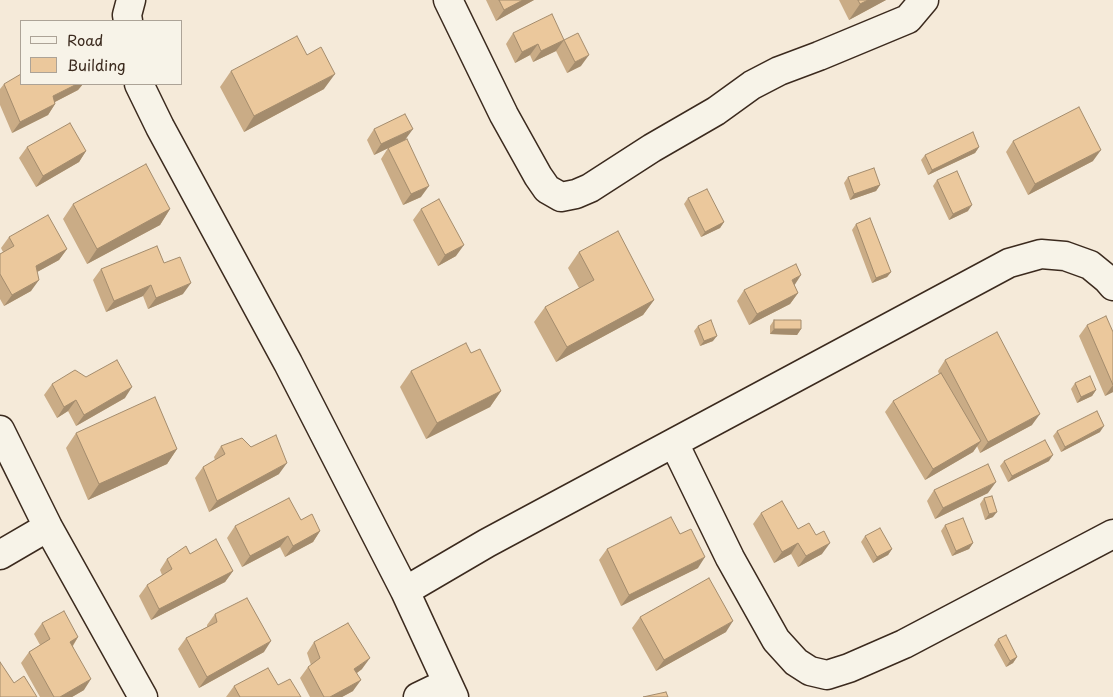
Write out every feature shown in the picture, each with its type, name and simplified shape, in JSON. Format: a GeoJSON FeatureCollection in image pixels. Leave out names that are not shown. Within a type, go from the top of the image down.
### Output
{"type":"FeatureCollection","features":[{"type":"Feature","properties":{"kind":"street"},"geometry":{"type":"LineString","coordinates":[[128,20],[127,15],[131,0]]}},
{"type":"Feature","properties":{"kind":"street"},"geometry":{"type":"LineString","coordinates":[[448,0],[504,115],[538,176],[547,188],[561,197],[576,194],[590,188],[772,74],[908,19],[924,0]]}},
{"type":"Feature","properties":{"kind":"street"},"geometry":{"type":"LineString","coordinates":[[139,85],[160,127],[288,363],[405,591],[450,690],[418,697]]}},
{"type":"Feature","properties":{"kind":"street"},"geometry":{"type":"LineString","coordinates":[[405,591],[545,511],[1009,264],[1041,254],[1065,256],[1090,265],[1113,286]]}},
{"type":"Feature","properties":{"kind":"street"},"geometry":{"type":"LineString","coordinates":[[0,430],[48,528],[143,697]]}},
{"type":"Feature","properties":{"kind":"street"},"geometry":{"type":"LineString","coordinates":[[674,443],[730,558],[776,640],[796,662],[810,672],[827,675],[849,668],[904,644],[1113,534]]}},
{"type":"Feature","properties":{"kind":"street"},"geometry":{"type":"LineString","coordinates":[[0,555],[48,528]]}},
{"type":"Feature","properties":{"kind":"building"},"geometry":{"type":"Polygon","coordinates":[[[499,0],[523,0],[504,10],[499,0]]]}},
{"type":"Feature","properties":{"kind":"building"},"geometry":{"type":"Polygon","coordinates":[[[858,0],[868,0],[860,4],[858,0]]]}},
{"type":"Feature","properties":{"kind":"building"},"geometry":{"type":"Polygon","coordinates":[[[552,14],[564,40],[541,51],[538,44],[522,52],[513,33],[552,14]]]}},
{"type":"Feature","properties":{"kind":"building"},"geometry":{"type":"Polygon","coordinates":[[[578,33],[589,55],[575,62],[564,40],[578,33]]]}},
{"type":"Feature","properties":{"kind":"building"},"geometry":{"type":"Polygon","coordinates":[[[297,36],[307,55],[321,47],[335,74],[254,116],[231,71],[297,36]]]}},
{"type":"Feature","properties":{"kind":"building"},"geometry":{"type":"Polygon","coordinates":[[[20,75],[20,85],[75,85],[53,96],[55,104],[20,122],[4,84],[20,75]]]}},
{"type":"Feature","properties":{"kind":"building"},"geometry":{"type":"Polygon","coordinates":[[[1079,107],[1101,150],[1035,184],[1013,141],[1079,107]]]}},
{"type":"Feature","properties":{"kind":"building"},"geometry":{"type":"Polygon","coordinates":[[[405,114],[413,129],[381,144],[374,129],[405,114]]]}},
{"type":"Feature","properties":{"kind":"building"},"geometry":{"type":"Polygon","coordinates":[[[70,123],[86,151],[43,176],[27,147],[70,123]]]}},
{"type":"Feature","properties":{"kind":"building"},"geometry":{"type":"Polygon","coordinates":[[[973,132],[979,147],[932,170],[925,155],[973,132]]]}},
{"type":"Feature","properties":{"kind":"building"},"geometry":{"type":"Polygon","coordinates":[[[407,139],[429,186],[411,194],[388,148],[407,139]]]}},
{"type":"Feature","properties":{"kind":"building"},"geometry":{"type":"Polygon","coordinates":[[[146,164],[170,209],[97,249],[73,204],[146,164]]]}},
{"type":"Feature","properties":{"kind":"building"},"geometry":{"type":"Polygon","coordinates":[[[874,168],[880,185],[854,194],[848,177],[874,168]]]}},
{"type":"Feature","properties":{"kind":"building"},"geometry":{"type":"Polygon","coordinates":[[[957,171],[972,205],[953,214],[937,180],[957,171]]]}},
{"type":"Feature","properties":{"kind":"building"},"geometry":{"type":"Polygon","coordinates":[[[707,189],[724,222],[705,232],[688,198],[707,189]]]}},
{"type":"Feature","properties":{"kind":"building"},"geometry":{"type":"Polygon","coordinates":[[[439,199],[464,245],[445,255],[421,209],[439,199]]]}},
{"type":"Feature","properties":{"kind":"building"},"geometry":{"type":"Polygon","coordinates":[[[48,215],[67,249],[36,266],[39,280],[12,295],[0,274],[0,254],[14,246],[9,237],[48,215]]]}},
{"type":"Feature","properties":{"kind":"building"},"geometry":{"type":"Polygon","coordinates":[[[870,218],[891,272],[876,278],[856,224],[870,218]]]}},
{"type":"Feature","properties":{"kind":"building"},"geometry":{"type":"Polygon","coordinates":[[[618,231],[654,300],[567,347],[545,307],[594,280],[579,252],[618,231]]]}},
{"type":"Feature","properties":{"kind":"building"},"geometry":{"type":"Polygon","coordinates":[[[157,246],[164,263],[180,257],[191,283],[156,298],[151,285],[114,301],[101,269],[157,246]]]}},
{"type":"Feature","properties":{"kind":"building"},"geometry":{"type":"Polygon","coordinates":[[[796,264],[801,275],[792,280],[798,293],[757,314],[744,290],[796,264]]]}},
{"type":"Feature","properties":{"kind":"building"},"geometry":{"type":"Polygon","coordinates":[[[1106,316],[1113,332],[1113,385],[1087,325],[1106,316]]]}},
{"type":"Feature","properties":{"kind":"building"},"geometry":{"type":"Polygon","coordinates":[[[711,320],[717,336],[704,341],[698,326],[711,320]]]}},
{"type":"Feature","properties":{"kind":"building"},"geometry":{"type":"Polygon","coordinates":[[[774,320],[801,320],[801,329],[774,329],[774,320]]]}},
{"type":"Feature","properties":{"kind":"building"},"geometry":{"type":"Polygon","coordinates":[[[997,332],[1040,414],[988,442],[945,360],[997,332]]]}},
{"type":"Feature","properties":{"kind":"building"},"geometry":{"type":"Polygon","coordinates":[[[466,343],[471,353],[480,349],[501,391],[437,423],[411,371],[466,343]]]}},
{"type":"Feature","properties":{"kind":"building"},"geometry":{"type":"Polygon","coordinates":[[[117,360],[132,387],[84,415],[76,400],[64,407],[52,384],[75,370],[86,377],[117,360]]]}},
{"type":"Feature","properties":{"kind":"building"},"geometry":{"type":"Polygon","coordinates":[[[941,373],[981,441],[933,469],[893,401],[941,373]]]}},
{"type":"Feature","properties":{"kind":"building"},"geometry":{"type":"Polygon","coordinates":[[[1090,376],[1096,390],[1081,397],[1075,383],[1090,376]]]}},
{"type":"Feature","properties":{"kind":"building"},"geometry":{"type":"Polygon","coordinates":[[[155,397],[177,449],[99,484],[76,433],[155,397]]]}},
{"type":"Feature","properties":{"kind":"building"},"geometry":{"type":"Polygon","coordinates":[[[1097,411],[1104,426],[1065,447],[1057,431],[1097,411]]]}},
{"type":"Feature","properties":{"kind":"building"},"geometry":{"type":"Polygon","coordinates":[[[276,435],[287,463],[217,501],[203,467],[225,454],[221,446],[242,438],[251,447],[276,435]]]}},
{"type":"Feature","properties":{"kind":"building"},"geometry":{"type":"Polygon","coordinates":[[[1045,440],[1053,455],[1012,476],[1004,461],[1045,440]]]}},
{"type":"Feature","properties":{"kind":"building"},"geometry":{"type":"Polygon","coordinates":[[[988,464],[996,482],[943,508],[934,490],[988,464]]]}},
{"type":"Feature","properties":{"kind":"building"},"geometry":{"type":"Polygon","coordinates":[[[992,496],[997,512],[989,514],[984,498],[992,496]]]}},
{"type":"Feature","properties":{"kind":"building"},"geometry":{"type":"Polygon","coordinates":[[[289,498],[301,520],[312,514],[320,531],[293,546],[288,536],[250,556],[235,526],[289,498]]]}},
{"type":"Feature","properties":{"kind":"building"},"geometry":{"type":"Polygon","coordinates":[[[782,501],[798,529],[809,523],[816,535],[824,531],[830,543],[806,556],[798,543],[782,552],[761,513],[782,501]]]}},
{"type":"Feature","properties":{"kind":"building"},"geometry":{"type":"Polygon","coordinates":[[[671,517],[680,534],[691,529],[705,557],[629,595],[607,549],[671,517]]]}},
{"type":"Feature","properties":{"kind":"building"},"geometry":{"type":"Polygon","coordinates":[[[963,518],[973,543],[956,551],[945,525],[963,518]]]}},
{"type":"Feature","properties":{"kind":"building"},"geometry":{"type":"Polygon","coordinates":[[[880,528],[892,549],[877,557],[865,536],[880,528]]]}},
{"type":"Feature","properties":{"kind":"building"},"geometry":{"type":"Polygon","coordinates":[[[216,539],[233,571],[159,609],[147,585],[172,569],[167,559],[186,546],[190,554],[216,539]]]}},
{"type":"Feature","properties":{"kind":"building"},"geometry":{"type":"Polygon","coordinates":[[[709,578],[733,621],[664,660],[640,617],[709,578]]]}},
{"type":"Feature","properties":{"kind":"building"},"geometry":{"type":"Polygon","coordinates":[[[247,598],[271,641],[207,677],[186,638],[217,622],[215,614],[247,598]]]}},
{"type":"Feature","properties":{"kind":"building"},"geometry":{"type":"Polygon","coordinates":[[[64,611],[78,637],[70,642],[91,679],[60,697],[54,697],[29,652],[50,639],[42,623],[64,611]]]}},
{"type":"Feature","properties":{"kind":"building"},"geometry":{"type":"Polygon","coordinates":[[[348,623],[370,658],[354,669],[361,680],[330,697],[324,697],[308,667],[320,658],[314,642],[348,623]]]}},
{"type":"Feature","properties":{"kind":"building"},"geometry":{"type":"Polygon","coordinates":[[[1006,635],[1017,657],[1010,661],[998,639],[1006,635]]]}},
{"type":"Feature","properties":{"kind":"building"},"geometry":{"type":"Polygon","coordinates":[[[0,662],[14,683],[24,676],[37,697],[0,697],[0,662]]]}},
{"type":"Feature","properties":{"kind":"building"},"geometry":{"type":"Polygon","coordinates":[[[268,668],[278,685],[290,679],[301,697],[240,697],[234,686],[268,668]]]}},
{"type":"Feature","properties":{"kind":"building"},"geometry":{"type":"Polygon","coordinates":[[[666,692],[668,697],[643,697],[666,692]]]}}]}
